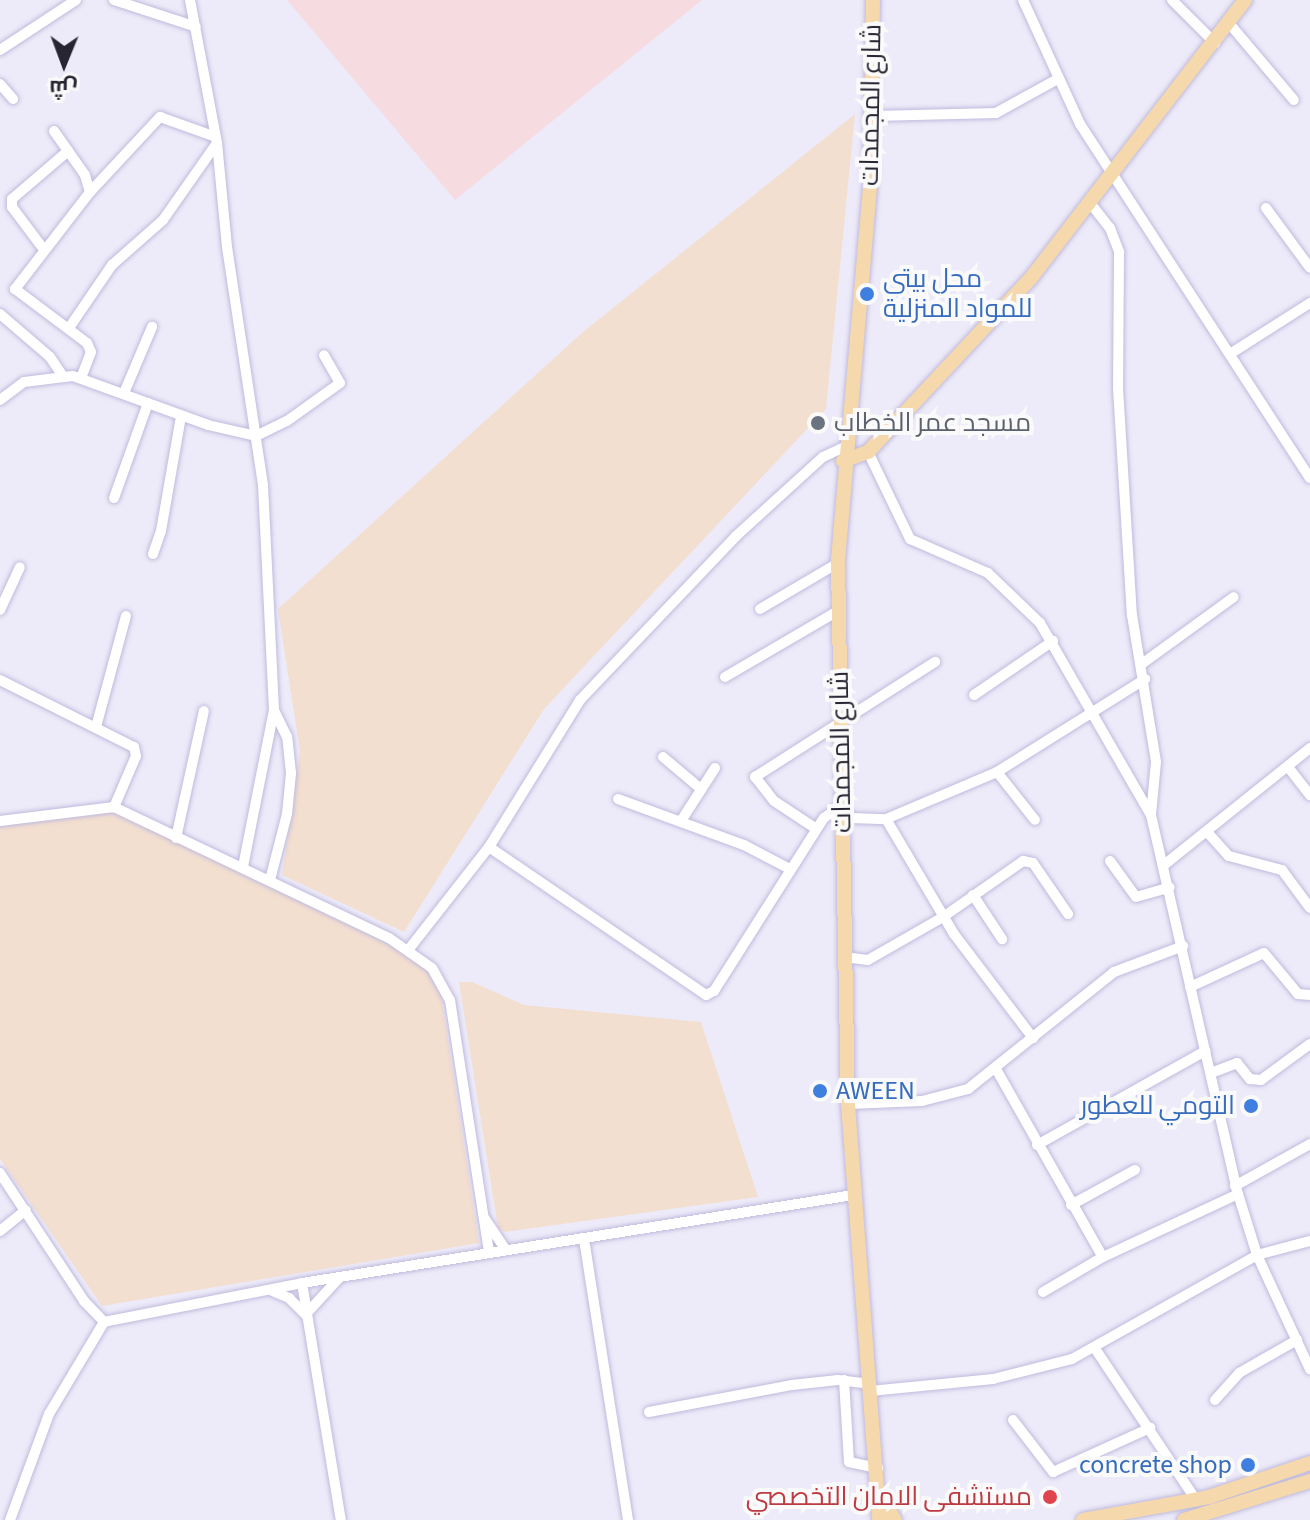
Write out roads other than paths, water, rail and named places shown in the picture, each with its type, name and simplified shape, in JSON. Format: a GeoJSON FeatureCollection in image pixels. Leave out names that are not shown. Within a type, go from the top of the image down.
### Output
{"type":"FeatureCollection","features":[{"type":"Feature","properties":{"kind":"main road","name":"شارع المجمدات"},"geometry":{"type":"LineString","coordinates":[[873,0],[874,116],[844,454],[838,611],[848,1104],[853,1195],[882,1520]]}},
{"type":"Feature","properties":{"kind":"main road"},"geometry":{"type":"LineString","coordinates":[[844,454],[868,452],[980,335],[1116,173],[1245,0]]}},
{"type":"Feature","properties":{"kind":"main road"},"geometry":{"type":"LineString","coordinates":[[1282,1473],[1310,1456]]}},
{"type":"Feature","properties":{"kind":"main road"},"geometry":{"type":"LineString","coordinates":[[1083,1520],[1196,1500],[1310,1463]]}},
{"type":"Feature","properties":{"kind":"main road"},"geometry":{"type":"LineString","coordinates":[[1184,1520],[1307,1483]]}},
{"type":"Feature","properties":{"kind":"main road"},"geometry":{"type":"LineString","coordinates":[[870,1520],[880,1497]]}},
{"type":"Feature","properties":{"kind":"main road"},"geometry":{"type":"LineString","coordinates":[[880,1497],[895,1520]]}},
{"type":"Feature","properties":{"kind":"street"},"geometry":{"type":"LineString","coordinates":[[0,50],[76,0]]}},
{"type":"Feature","properties":{"kind":"street"},"geometry":{"type":"LineString","coordinates":[[114,0],[196,27]]}},
{"type":"Feature","properties":{"kind":"street"},"geometry":{"type":"LineString","coordinates":[[190,0],[217,140],[227,247],[263,485],[274,710],[243,866]]}},
{"type":"Feature","properties":{"kind":"street"},"geometry":{"type":"LineString","coordinates":[[1023,0],[1056,80],[1233,352],[1310,478]]}},
{"type":"Feature","properties":{"kind":"street"},"geometry":{"type":"LineString","coordinates":[[1172,0],[1215,43]]}},
{"type":"Feature","properties":{"kind":"street"},"geometry":{"type":"LineString","coordinates":[[1228,22],[1294,100]]}},
{"type":"Feature","properties":{"kind":"street"},"geometry":{"type":"LineString","coordinates":[[874,116],[996,113],[1056,80]]}},
{"type":"Feature","properties":{"kind":"street"},"geometry":{"type":"LineString","coordinates":[[0,84],[13,99]]}},
{"type":"Feature","properties":{"kind":"street"},"geometry":{"type":"LineString","coordinates":[[81,378],[91,347],[69,328],[16,293],[42,247],[160,117],[217,140]]}},
{"type":"Feature","properties":{"kind":"street"},"geometry":{"type":"LineString","coordinates":[[54,131],[90,192]]}},
{"type":"Feature","properties":{"kind":"street"},"geometry":{"type":"LineString","coordinates":[[69,328],[112,265],[163,220],[217,140]]}},
{"type":"Feature","properties":{"kind":"street"},"geometry":{"type":"LineString","coordinates":[[42,247],[12,207],[12,199],[68,151]]}},
{"type":"Feature","properties":{"kind":"street"},"geometry":{"type":"LineString","coordinates":[[1091,204],[1110,228],[1119,252],[1118,388],[1132,615],[1143,663],[1156,762],[1151,815]]}},
{"type":"Feature","properties":{"kind":"street"},"geometry":{"type":"LineString","coordinates":[[1266,208],[1310,268]]}},
{"type":"Feature","properties":{"kind":"street"},"geometry":{"type":"LineString","coordinates":[[1233,352],[1310,303]]}},
{"type":"Feature","properties":{"kind":"street"},"geometry":{"type":"LineString","coordinates":[[0,314],[50,357],[62,375]]}},
{"type":"Feature","properties":{"kind":"street"},"geometry":{"type":"LineString","coordinates":[[124,393],[152,327]]}},
{"type":"Feature","properties":{"kind":"street"},"geometry":{"type":"LineString","coordinates":[[1,398],[24,382],[62,375],[81,378],[181,416],[256,436],[287,421],[340,383],[324,355]]}},
{"type":"Feature","properties":{"kind":"street"},"geometry":{"type":"LineString","coordinates":[[114,498],[148,403]]}},
{"type":"Feature","properties":{"kind":"street"},"geometry":{"type":"LineString","coordinates":[[153,554],[181,416]]}},
{"type":"Feature","properties":{"kind":"street"},"geometry":{"type":"LineString","coordinates":[[868,452],[910,539],[1004,584],[1053,641],[1151,815],[1170,887],[1236,1190],[1257,1255],[1310,1369]]}},
{"type":"Feature","properties":{"kind":"street"},"geometry":{"type":"LineString","coordinates":[[409,949],[489,847],[580,700],[735,537],[823,457],[844,454]]}},
{"type":"Feature","properties":{"kind":"street"},"geometry":{"type":"LineString","coordinates":[[760,609],[838,563]]}},
{"type":"Feature","properties":{"kind":"street"},"geometry":{"type":"LineString","coordinates":[[0,610],[20,567]]}},
{"type":"Feature","properties":{"kind":"street"},"geometry":{"type":"LineString","coordinates":[[1143,663],[1234,597]]}},
{"type":"Feature","properties":{"kind":"street"},"geometry":{"type":"LineString","coordinates":[[725,677],[838,611]]}},
{"type":"Feature","properties":{"kind":"street"},"geometry":{"type":"LineString","coordinates":[[96,727],[126,616]]}},
{"type":"Feature","properties":{"kind":"street"},"geometry":{"type":"LineString","coordinates":[[974,695],[1053,641]]}},
{"type":"Feature","properties":{"kind":"street"},"geometry":{"type":"LineString","coordinates":[[815,828],[774,801],[755,777],[840,719],[935,662]]}},
{"type":"Feature","properties":{"kind":"street"},"geometry":{"type":"LineString","coordinates":[[489,847],[706,995],[714,991],[815,828],[842,805],[851,818],[886,819],[997,772],[1093,715],[1145,679]]}},
{"type":"Feature","properties":{"kind":"street"},"geometry":{"type":"LineString","coordinates":[[0,680],[96,727],[136,751],[114,807]]}},
{"type":"Feature","properties":{"kind":"street"},"geometry":{"type":"LineString","coordinates":[[270,880],[287,814],[291,773],[287,737],[274,710]]}},
{"type":"Feature","properties":{"kind":"street"},"geometry":{"type":"LineString","coordinates":[[176,838],[204,711]]}},
{"type":"Feature","properties":{"kind":"street"},"geometry":{"type":"LineString","coordinates":[[1164,865],[1208,833],[1310,748]]}},
{"type":"Feature","properties":{"kind":"street"},"geometry":{"type":"LineString","coordinates":[[663,757],[701,789]]}},
{"type":"Feature","properties":{"kind":"street"},"geometry":{"type":"LineString","coordinates":[[1288,767],[1310,795]]}},
{"type":"Feature","properties":{"kind":"street"},"geometry":{"type":"LineString","coordinates":[[681,821],[715,768]]}},
{"type":"Feature","properties":{"kind":"street"},"geometry":{"type":"LineString","coordinates":[[997,772],[1035,820]]}},
{"type":"Feature","properties":{"kind":"street"},"geometry":{"type":"LineString","coordinates":[[618,799],[681,821],[790,869]]}},
{"type":"Feature","properties":{"kind":"street"},"geometry":{"type":"LineString","coordinates":[[0,821],[114,807],[176,838],[243,866],[409,949],[432,968],[450,1000],[489,1252]]}},
{"type":"Feature","properties":{"kind":"street"},"geometry":{"type":"LineString","coordinates":[[886,819],[943,917],[1033,1038]]}},
{"type":"Feature","properties":{"kind":"street"},"geometry":{"type":"LineString","coordinates":[[1208,833],[1229,856],[1282,870],[1310,908]]}},
{"type":"Feature","properties":{"kind":"street"},"geometry":{"type":"LineString","coordinates":[[844,957],[868,960],[943,917],[1029,861],[1068,914]]}},
{"type":"Feature","properties":{"kind":"street"},"geometry":{"type":"LineString","coordinates":[[1110,861],[1136,897],[1170,887]]}},
{"type":"Feature","properties":{"kind":"street"},"geometry":{"type":"LineString","coordinates":[[973,895],[1002,939]]}},
{"type":"Feature","properties":{"kind":"street"},"geometry":{"type":"LineString","coordinates":[[848,1104],[947,1097],[996,1069],[1114,972],[1183,946]]}},
{"type":"Feature","properties":{"kind":"street"},"geometry":{"type":"LineString","coordinates":[[1190,987],[1264,953],[1298,994],[1310,995]]}},
{"type":"Feature","properties":{"kind":"street"},"geometry":{"type":"LineString","coordinates":[[1211,1073],[1237,1063],[1250,1079],[1261,1080],[1310,1044]]}},
{"type":"Feature","properties":{"kind":"street"},"geometry":{"type":"LineString","coordinates":[[1037,1145],[1205,1051]]}},
{"type":"Feature","properties":{"kind":"street"},"geometry":{"type":"LineString","coordinates":[[996,1069],[1103,1257]]}},
{"type":"Feature","properties":{"kind":"street"},"geometry":{"type":"LineString","coordinates":[[1043,1292],[1103,1257],[1236,1190],[1310,1144]]}},
{"type":"Feature","properties":{"kind":"street"},"geometry":{"type":"LineString","coordinates":[[1071,1205],[1135,1170]]}},
{"type":"Feature","properties":{"kind":"street"},"geometry":{"type":"LineString","coordinates":[[0,1173],[84,1301],[104,1322]]}},
{"type":"Feature","properties":{"kind":"street"},"geometry":{"type":"LineString","coordinates":[[10,1520],[49,1414],[104,1322],[302,1283],[853,1195]]}},
{"type":"Feature","properties":{"kind":"street"},"geometry":{"type":"LineString","coordinates":[[0,1231],[26,1210]]}},
{"type":"Feature","properties":{"kind":"street"},"geometry":{"type":"LineString","coordinates":[[484,1218],[506,1250]]}},
{"type":"Feature","properties":{"kind":"street"},"geometry":{"type":"LineString","coordinates":[[584,1239],[628,1520]]}},
{"type":"Feature","properties":{"kind":"street"},"geometry":{"type":"LineString","coordinates":[[649,1412],[844,1380],[870,1388],[1007,1377],[1096,1350],[1257,1255],[1310,1241]]}},
{"type":"Feature","properties":{"kind":"street"},"geometry":{"type":"LineString","coordinates":[[308,1316],[318,1295],[341,1277]]}},
{"type":"Feature","properties":{"kind":"street"},"geometry":{"type":"LineString","coordinates":[[302,1283],[341,1520]]}},
{"type":"Feature","properties":{"kind":"street"},"geometry":{"type":"LineString","coordinates":[[268,1289],[294,1301],[308,1316]]}},
{"type":"Feature","properties":{"kind":"street"},"geometry":{"type":"LineString","coordinates":[[1215,1400],[1239,1373],[1297,1340]]}},
{"type":"Feature","properties":{"kind":"street"},"geometry":{"type":"LineString","coordinates":[[1096,1350],[1196,1500]]}},
{"type":"Feature","properties":{"kind":"street"},"geometry":{"type":"LineString","coordinates":[[844,1380],[849,1462],[878,1468]]}},
{"type":"Feature","properties":{"kind":"street"},"geometry":{"type":"LineString","coordinates":[[1013,1420],[1053,1472],[1150,1428]]}},
{"type":"Feature","properties":{"kind":"place","name":"محل بيتي للمواد المنزلية"},"geometry":{"type":"Point","coordinates":[867,294]}},
{"type":"Feature","properties":{"kind":"place","name":"مسجد عمر الخطاب"},"geometry":{"type":"Point","coordinates":[818,423]}},
{"type":"Feature","properties":{"kind":"place","name":"AWEEN"},"geometry":{"type":"Point","coordinates":[820,1091]}},
{"type":"Feature","properties":{"kind":"place","name":"التومي للعطور"},"geometry":{"type":"Point","coordinates":[1251,1106]}},
{"type":"Feature","properties":{"kind":"place","name":"concrete shop"},"geometry":{"type":"Point","coordinates":[1248,1465]}},
{"type":"Feature","properties":{"kind":"place","name":"مستشفى الامان التخصصي"},"geometry":{"type":"Point","coordinates":[1050,1497]}}]}
